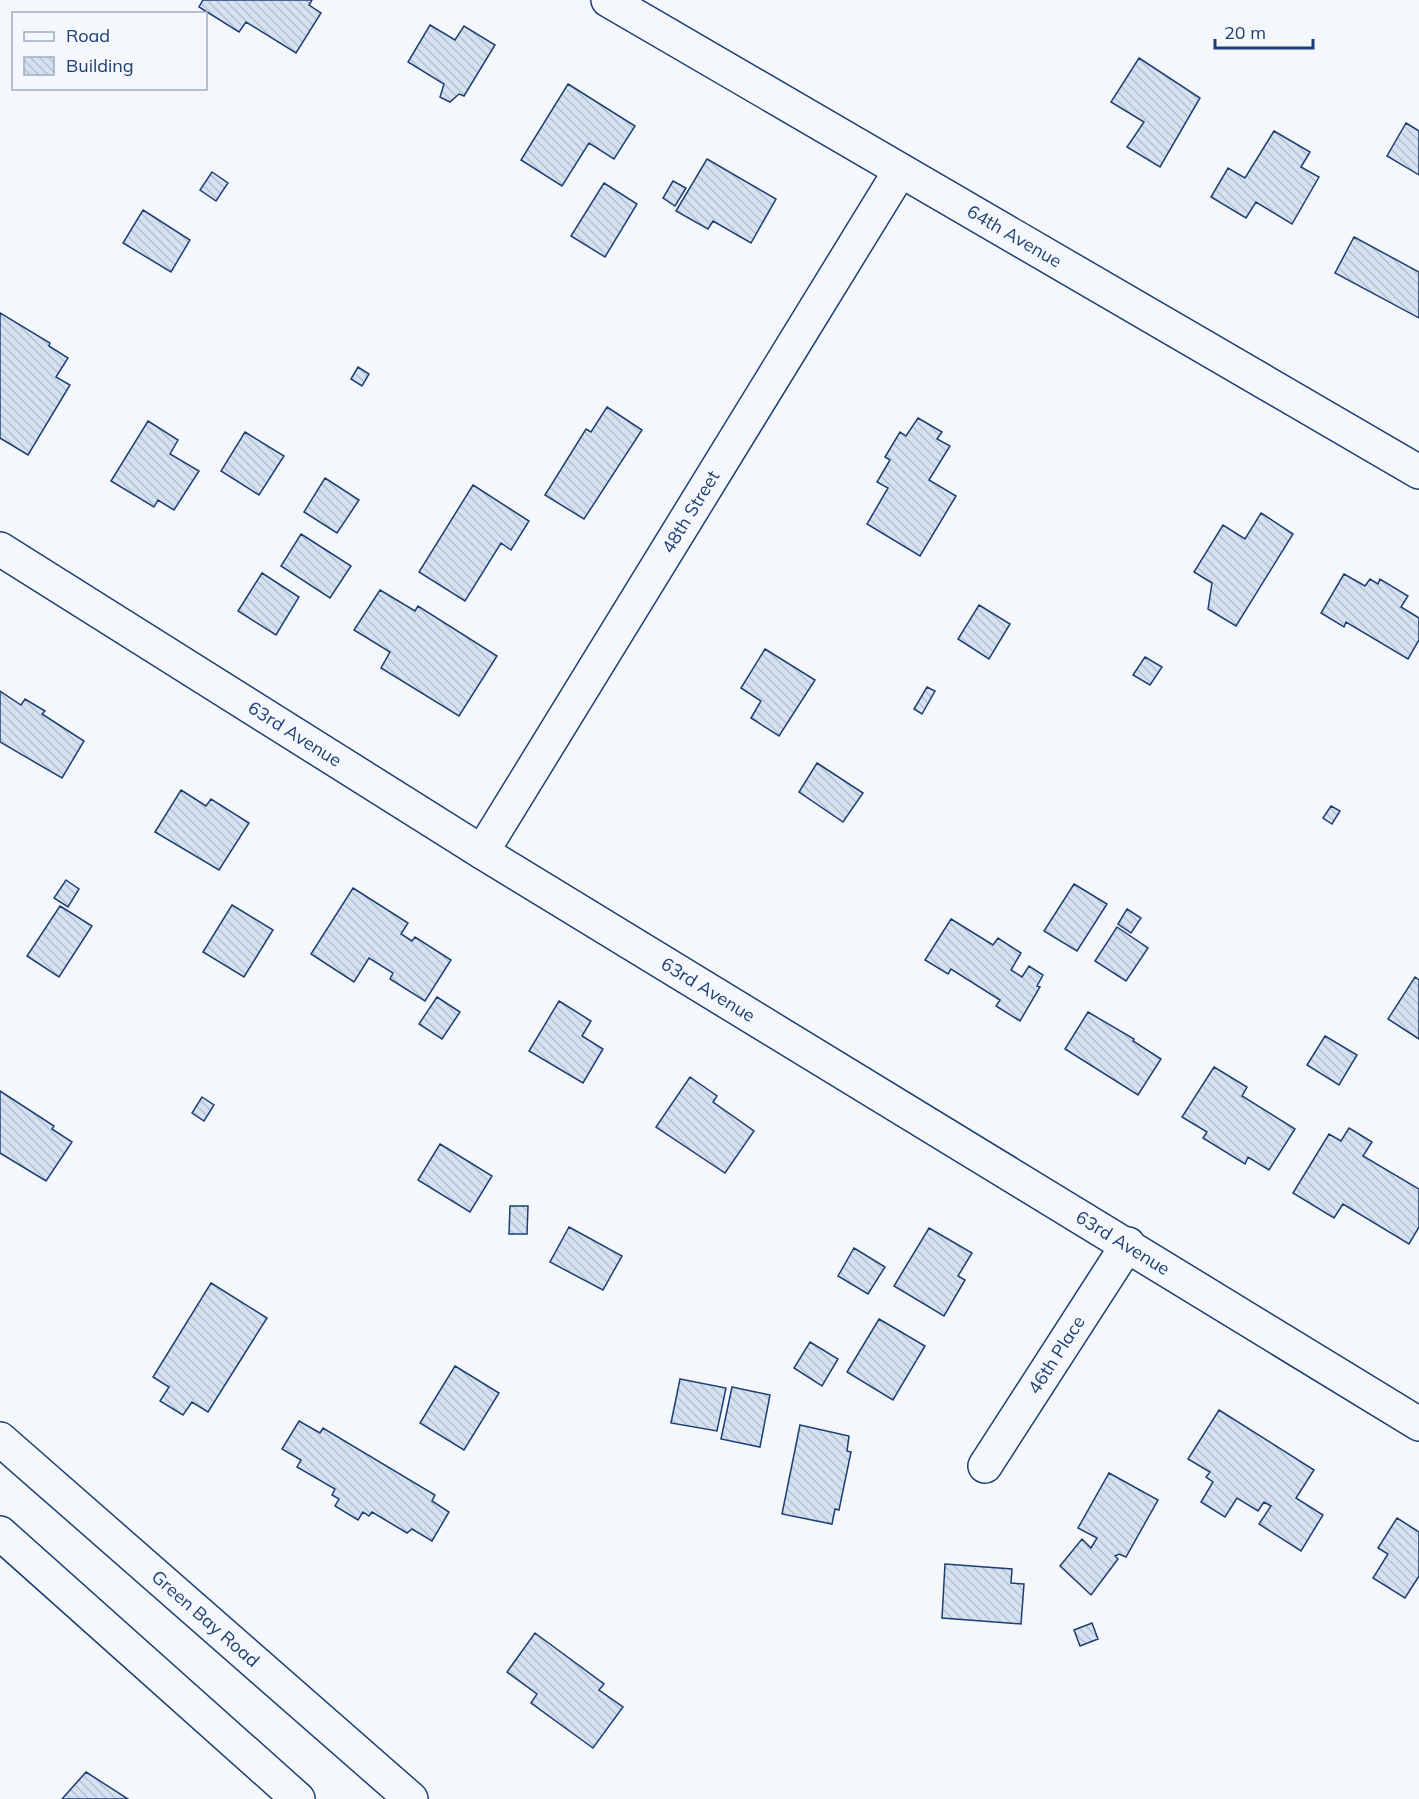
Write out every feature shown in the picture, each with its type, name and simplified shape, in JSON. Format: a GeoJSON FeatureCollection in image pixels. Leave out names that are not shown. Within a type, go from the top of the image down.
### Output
{"type":"FeatureCollection","features":[{"type":"Feature","properties":{"kind":"street","name":"64th Avenue"},"geometry":{"type":"LineString","coordinates":[[608,0],[1419,472]]}},
{"type":"Feature","properties":{"kind":"street","name":"48th Street"},"geometry":{"type":"LineString","coordinates":[[482,852],[900,171]]}},
{"type":"Feature","properties":{"kind":"street","name":"63rd Avenue"},"geometry":{"type":"LineString","coordinates":[[0,549],[482,852],[1128,1244],[1419,1424]]}},
{"type":"Feature","properties":{"kind":"street","name":"46th Place"},"geometry":{"type":"LineString","coordinates":[[985,1466],[1128,1244]]}},
{"type":"Feature","properties":{"kind":"street","name":"Green Bay Road"},"geometry":{"type":"LineString","coordinates":[[0,1439],[411,1799]]}},
{"type":"Feature","properties":{"kind":"street"},"geometry":{"type":"LineString","coordinates":[[0,1533],[298,1799]]}},
{"type":"Feature","properties":{"kind":"building"},"geometry":{"type":"Polygon","coordinates":[[[203,0],[312,0],[309,5],[321,13],[296,53],[246,22],[239,32],[199,7],[203,0]]]}},
{"type":"Feature","properties":{"kind":"building"},"geometry":{"type":"Polygon","coordinates":[[[430,25],[455,40],[464,26],[495,45],[464,96],[459,94],[450,102],[440,97],[444,84],[408,62],[430,25]]]}},
{"type":"Feature","properties":{"kind":"building"},"geometry":{"type":"Polygon","coordinates":[[[1139,58],[1200,98],[1160,167],[1127,147],[1144,122],[1111,102],[1139,58]]]}},
{"type":"Feature","properties":{"kind":"building"},"geometry":{"type":"Polygon","coordinates":[[[568,84],[635,126],[614,159],[589,143],[562,186],[521,160],[568,84]]]}},
{"type":"Feature","properties":{"kind":"building"},"geometry":{"type":"Polygon","coordinates":[[[1406,123],[1419,131],[1419,175],[1387,156],[1406,123]]]}},
{"type":"Feature","properties":{"kind":"building"},"geometry":{"type":"Polygon","coordinates":[[[1274,131],[1310,152],[1301,167],[1319,177],[1292,224],[1256,202],[1246,218],[1211,197],[1228,168],[1245,178],[1274,131]]]}},
{"type":"Feature","properties":{"kind":"building"},"geometry":{"type":"Polygon","coordinates":[[[707,159],[776,199],[751,243],[713,221],[708,229],[676,211],[707,159]]]}},
{"type":"Feature","properties":{"kind":"building"},"geometry":{"type":"Polygon","coordinates":[[[212,172],[228,183],[216,201],[200,190],[212,172]]]}},
{"type":"Feature","properties":{"kind":"building"},"geometry":{"type":"Polygon","coordinates":[[[673,181],[686,188],[675,206],[663,198],[673,181]]]}},
{"type":"Feature","properties":{"kind":"building"},"geometry":{"type":"Polygon","coordinates":[[[604,183],[637,204],[605,257],[571,236],[604,183]]]}},
{"type":"Feature","properties":{"kind":"building"},"geometry":{"type":"Polygon","coordinates":[[[143,210],[190,240],[171,272],[123,243],[143,210]]]}},
{"type":"Feature","properties":{"kind":"building"},"geometry":{"type":"Polygon","coordinates":[[[1354,237],[1419,272],[1419,318],[1335,273],[1354,237]]]}},
{"type":"Feature","properties":{"kind":"building"},"geometry":{"type":"Polygon","coordinates":[[[0,313],[50,343],[49,346],[68,358],[56,377],[70,385],[28,455],[0,438],[0,313]]]}},
{"type":"Feature","properties":{"kind":"building"},"geometry":{"type":"Polygon","coordinates":[[[358,367],[369,374],[362,386],[351,379],[358,367]]]}},
{"type":"Feature","properties":{"kind":"building"},"geometry":{"type":"Polygon","coordinates":[[[607,407],[642,430],[584,519],[545,495],[586,429],[591,432],[607,407]]]}},
{"type":"Feature","properties":{"kind":"building"},"geometry":{"type":"Polygon","coordinates":[[[918,418],[942,432],[937,439],[950,446],[929,480],[956,496],[920,556],[867,524],[888,488],[877,482],[890,460],[885,457],[900,432],[906,436],[918,418]]]}},
{"type":"Feature","properties":{"kind":"building"},"geometry":{"type":"Polygon","coordinates":[[[148,421],[178,440],[170,454],[199,471],[174,510],[158,500],[154,507],[111,481],[148,421]]]}},
{"type":"Feature","properties":{"kind":"building"},"geometry":{"type":"Polygon","coordinates":[[[245,432],[284,456],[259,495],[221,471],[245,432]]]}},
{"type":"Feature","properties":{"kind":"building"},"geometry":{"type":"Polygon","coordinates":[[[325,478],[359,500],[337,533],[304,512],[325,478]]]}},
{"type":"Feature","properties":{"kind":"building"},"geometry":{"type":"Polygon","coordinates":[[[473,485],[529,521],[511,550],[501,543],[465,601],[419,572],[473,485]]]}},
{"type":"Feature","properties":{"kind":"building"},"geometry":{"type":"Polygon","coordinates":[[[1261,513],[1293,534],[1236,626],[1208,609],[1212,583],[1194,572],[1223,525],[1245,539],[1261,513]]]}},
{"type":"Feature","properties":{"kind":"building"},"geometry":{"type":"Polygon","coordinates":[[[301,534],[351,566],[330,598],[281,566],[301,534]]]}},
{"type":"Feature","properties":{"kind":"building"},"geometry":{"type":"Polygon","coordinates":[[[262,573],[299,597],[276,635],[238,611],[262,573]]]}},
{"type":"Feature","properties":{"kind":"building"},"geometry":{"type":"Polygon","coordinates":[[[1344,574],[1365,586],[1370,579],[1378,584],[1380,579],[1408,596],[1401,607],[1419,618],[1419,640],[1408,659],[1346,622],[1344,627],[1321,613],[1344,574]]]}},
{"type":"Feature","properties":{"kind":"building"},"geometry":{"type":"Polygon","coordinates":[[[380,590],[415,611],[418,606],[497,656],[459,716],[381,668],[390,652],[354,630],[380,590]]]}},
{"type":"Feature","properties":{"kind":"building"},"geometry":{"type":"Polygon","coordinates":[[[979,605],[1010,624],[989,659],[958,639],[979,605]]]}},
{"type":"Feature","properties":{"kind":"building"},"geometry":{"type":"Polygon","coordinates":[[[765,649],[815,680],[779,736],[751,718],[761,701],[741,688],[765,649]]]}},
{"type":"Feature","properties":{"kind":"building"},"geometry":{"type":"Polygon","coordinates":[[[1145,657],[1162,667],[1150,685],[1133,675],[1145,657]]]}},
{"type":"Feature","properties":{"kind":"building"},"geometry":{"type":"Polygon","coordinates":[[[927,687],[935,691],[922,714],[914,709],[927,687]]]}},
{"type":"Feature","properties":{"kind":"building"},"geometry":{"type":"Polygon","coordinates":[[[0,691],[21,705],[25,699],[45,711],[42,714],[84,741],[62,778],[0,742],[0,691]]]}},
{"type":"Feature","properties":{"kind":"building"},"geometry":{"type":"Polygon","coordinates":[[[817,763],[863,793],[843,822],[799,792],[817,763]]]}},
{"type":"Feature","properties":{"kind":"building"},"geometry":{"type":"Polygon","coordinates":[[[181,790],[206,806],[211,799],[249,823],[219,870],[155,832],[181,790]]]}},
{"type":"Feature","properties":{"kind":"building"},"geometry":{"type":"Polygon","coordinates":[[[1331,806],[1340,811],[1332,824],[1323,818],[1331,806]]]}},
{"type":"Feature","properties":{"kind":"building"},"geometry":{"type":"Polygon","coordinates":[[[66,880],[79,889],[68,907],[54,898],[66,880]]]}},
{"type":"Feature","properties":{"kind":"building"},"geometry":{"type":"Polygon","coordinates":[[[1074,884],[1107,904],[1077,951],[1044,931],[1074,884]]]}},
{"type":"Feature","properties":{"kind":"building"},"geometry":{"type":"Polygon","coordinates":[[[353,888],[408,923],[401,934],[412,941],[415,937],[451,960],[425,1001],[390,979],[393,973],[369,958],[354,982],[311,954],[353,888]]]}},
{"type":"Feature","properties":{"kind":"building"},"geometry":{"type":"Polygon","coordinates":[[[232,905],[273,930],[244,977],[203,952],[232,905]]]}},
{"type":"Feature","properties":{"kind":"building"},"geometry":{"type":"Polygon","coordinates":[[[60,906],[92,926],[59,977],[27,956],[60,906]]]}},
{"type":"Feature","properties":{"kind":"building"},"geometry":{"type":"Polygon","coordinates":[[[1127,909],[1141,918],[1131,933],[1118,924],[1127,909]]]}},
{"type":"Feature","properties":{"kind":"building"},"geometry":{"type":"Polygon","coordinates":[[[951,919],[993,945],[998,938],[1021,953],[1011,970],[1022,977],[1029,966],[1043,975],[1037,986],[1040,987],[1020,1021],[996,1006],[1000,1000],[951,969],[948,974],[925,960],[951,919]]]}},
{"type":"Feature","properties":{"kind":"building"},"geometry":{"type":"Polygon","coordinates":[[[1117,927],[1148,948],[1126,981],[1095,961],[1117,927]]]}},
{"type":"Feature","properties":{"kind":"building"},"geometry":{"type":"Polygon","coordinates":[[[1415,977],[1419,980],[1419,1039],[1388,1019],[1415,977]]]}},
{"type":"Feature","properties":{"kind":"building"},"geometry":{"type":"Polygon","coordinates":[[[437,997],[460,1012],[442,1039],[419,1024],[437,997]]]}},
{"type":"Feature","properties":{"kind":"building"},"geometry":{"type":"Polygon","coordinates":[[[559,1001],[591,1021],[582,1036],[603,1049],[583,1083],[529,1051],[559,1001]]]}},
{"type":"Feature","properties":{"kind":"building"},"geometry":{"type":"Polygon","coordinates":[[[1088,1012],[1134,1039],[1133,1041],[1161,1059],[1138,1095],[1065,1049],[1088,1012]]]}},
{"type":"Feature","properties":{"kind":"building"},"geometry":{"type":"Polygon","coordinates":[[[1325,1036],[1357,1055],[1339,1085],[1307,1065],[1325,1036]]]}},
{"type":"Feature","properties":{"kind":"building"},"geometry":{"type":"Polygon","coordinates":[[[1214,1067],[1247,1087],[1242,1096],[1295,1129],[1269,1170],[1248,1157],[1245,1164],[1203,1138],[1207,1132],[1182,1117],[1214,1067]]]}},
{"type":"Feature","properties":{"kind":"building"},"geometry":{"type":"Polygon","coordinates":[[[690,1077],[717,1096],[713,1102],[754,1131],[725,1173],[656,1127],[690,1077]]]}},
{"type":"Feature","properties":{"kind":"building"},"geometry":{"type":"Polygon","coordinates":[[[0,1091],[54,1126],[52,1129],[72,1142],[46,1181],[0,1153],[0,1091]]]}},
{"type":"Feature","properties":{"kind":"building"},"geometry":{"type":"Polygon","coordinates":[[[202,1097],[214,1105],[204,1121],[192,1113],[202,1097]]]}},
{"type":"Feature","properties":{"kind":"building"},"geometry":{"type":"Polygon","coordinates":[[[1349,1128],[1372,1142],[1363,1156],[1419,1189],[1419,1227],[1409,1244],[1343,1204],[1334,1218],[1293,1193],[1329,1134],[1341,1141],[1349,1128]]]}},
{"type":"Feature","properties":{"kind":"building"},"geometry":{"type":"Polygon","coordinates":[[[440,1144],[492,1176],[470,1212],[418,1180],[440,1144]]]}},
{"type":"Feature","properties":{"kind":"building"},"geometry":{"type":"Polygon","coordinates":[[[510,1206],[528,1206],[527,1234],[509,1234],[510,1206]]]}},
{"type":"Feature","properties":{"kind":"building"},"geometry":{"type":"Polygon","coordinates":[[[569,1227],[622,1256],[603,1290],[550,1262],[569,1227]]]}},
{"type":"Feature","properties":{"kind":"building"},"geometry":{"type":"Polygon","coordinates":[[[929,1228],[972,1253],[958,1276],[965,1280],[944,1316],[894,1286],[929,1228]]]}},
{"type":"Feature","properties":{"kind":"building"},"geometry":{"type":"Polygon","coordinates":[[[854,1248],[885,1267],[868,1294],[838,1276],[854,1248]]]}},
{"type":"Feature","properties":{"kind":"building"},"geometry":{"type":"Polygon","coordinates":[[[211,1283],[267,1318],[208,1412],[192,1402],[183,1415],[160,1401],[169,1387],[153,1377],[211,1283]]]}},
{"type":"Feature","properties":{"kind":"building"},"geometry":{"type":"Polygon","coordinates":[[[879,1319],[925,1346],[893,1400],[847,1372],[879,1319]]]}},
{"type":"Feature","properties":{"kind":"building"},"geometry":{"type":"Polygon","coordinates":[[[810,1342],[838,1359],[822,1386],[794,1368],[810,1342]]]}},
{"type":"Feature","properties":{"kind":"building"},"geometry":{"type":"Polygon","coordinates":[[[455,1366],[499,1393],[464,1450],[420,1423],[455,1366]]]}},
{"type":"Feature","properties":{"kind":"building"},"geometry":{"type":"Polygon","coordinates":[[[680,1379],[726,1388],[717,1431],[671,1423],[680,1379]]]}},
{"type":"Feature","properties":{"kind":"building"},"geometry":{"type":"Polygon","coordinates":[[[732,1387],[770,1395],[760,1447],[721,1439],[732,1387]]]}},
{"type":"Feature","properties":{"kind":"building"},"geometry":{"type":"Polygon","coordinates":[[[1219,1410],[1314,1470],[1296,1498],[1323,1515],[1301,1551],[1259,1524],[1271,1506],[1264,1502],[1258,1511],[1237,1498],[1225,1517],[1201,1502],[1213,1482],[1206,1477],[1210,1472],[1188,1459],[1219,1410]]]}},
{"type":"Feature","properties":{"kind":"building"},"geometry":{"type":"Polygon","coordinates":[[[299,1421],[320,1433],[323,1428],[435,1495],[432,1501],[449,1512],[432,1541],[412,1529],[407,1533],[372,1512],[369,1516],[363,1512],[358,1520],[335,1506],[339,1499],[332,1495],[335,1489],[297,1467],[301,1460],[282,1449],[299,1421]]]}},
{"type":"Feature","properties":{"kind":"building"},"geometry":{"type":"Polygon","coordinates":[[[800,1425],[849,1436],[847,1451],[851,1452],[839,1510],[835,1509],[832,1524],[782,1514],[800,1425]]]}},
{"type":"Feature","properties":{"kind":"building"},"geometry":{"type":"Polygon","coordinates":[[[1109,1473],[1158,1500],[1126,1557],[1119,1554],[1115,1556],[1118,1559],[1091,1595],[1060,1566],[1082,1539],[1091,1548],[1097,1538],[1078,1528],[1109,1473]]]}},
{"type":"Feature","properties":{"kind":"building"},"geometry":{"type":"Polygon","coordinates":[[[1397,1518],[1419,1532],[1419,1576],[1405,1598],[1373,1578],[1388,1554],[1378,1548],[1397,1518]]]}},
{"type":"Feature","properties":{"kind":"building"},"geometry":{"type":"Polygon","coordinates":[[[945,1564],[1012,1569],[1011,1583],[1024,1584],[1021,1624],[942,1618],[945,1564]]]}},
{"type":"Feature","properties":{"kind":"building"},"geometry":{"type":"Polygon","coordinates":[[[1092,1623],[1098,1639],[1080,1646],[1074,1630],[1092,1623]]]}},
{"type":"Feature","properties":{"kind":"building"},"geometry":{"type":"Polygon","coordinates":[[[535,1633],[604,1684],[599,1690],[623,1707],[593,1748],[531,1703],[537,1694],[507,1672],[535,1633]]]}},
{"type":"Feature","properties":{"kind":"building"},"geometry":{"type":"Polygon","coordinates":[[[86,1772],[128,1799],[62,1799],[86,1772]]]}}]}
